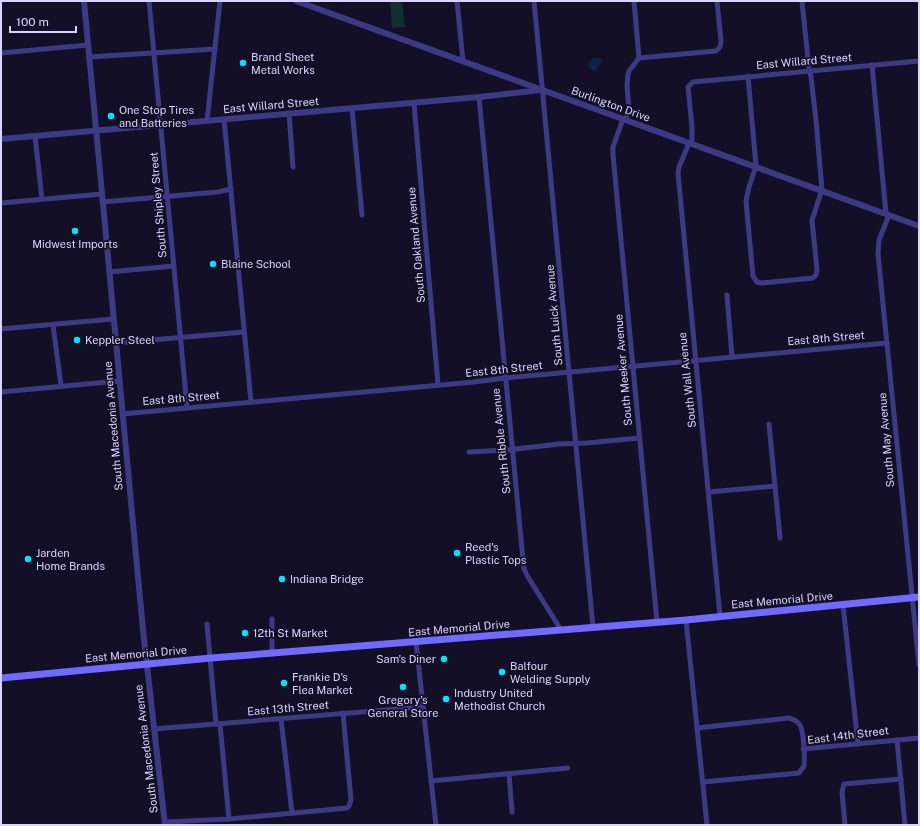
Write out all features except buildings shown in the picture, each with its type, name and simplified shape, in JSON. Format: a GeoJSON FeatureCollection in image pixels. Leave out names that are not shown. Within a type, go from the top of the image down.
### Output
{"type":"FeatureCollection","features":[{"type":"Feature","properties":{"kind":"main road","name":"East Memorial Drive"},"geometry":{"type":"LineString","coordinates":[[1,678],[210,658],[686,620],[915,598]]}},
{"type":"Feature","properties":{"kind":"street","name":"South Macedonia Avenue"},"geometry":{"type":"LineString","coordinates":[[84,1],[146,664],[165,824]]}},
{"type":"Feature","properties":{"kind":"street","name":"South Shipley Street"},"geometry":{"type":"LineString","coordinates":[[149,1],[187,407]]}},
{"type":"Feature","properties":{"kind":"street"},"geometry":{"type":"LineString","coordinates":[[207,120],[220,1]]}},
{"type":"Feature","properties":{"kind":"street","name":"Burlington Drive"},"geometry":{"type":"LineString","coordinates":[[296,1],[919,226]]}},
{"type":"Feature","properties":{"kind":"street"},"geometry":{"type":"LineString","coordinates":[[458,1],[463,61]]}},
{"type":"Feature","properties":{"kind":"street","name":"South Luick Avenue"},"geometry":{"type":"LineString","coordinates":[[534,1],[593,627]]}},
{"type":"Feature","properties":{"kind":"street"},"geometry":{"type":"LineString","coordinates":[[634,1],[638,58],[716,51],[720,47],[721,42],[717,1]]}},
{"type":"Feature","properties":{"kind":"street"},"geometry":{"type":"LineString","coordinates":[[748,76],[756,166],[746,201],[754,276],[756,281],[761,283],[812,278],[816,275],[817,270],[812,220],[822,190],[816,120],[802,1]]}},
{"type":"Feature","properties":{"kind":"street"},"geometry":{"type":"LineString","coordinates":[[1,53],[88,46]]}},
{"type":"Feature","properties":{"kind":"street"},"geometry":{"type":"LineString","coordinates":[[89,57],[215,49]]}},
{"type":"Feature","properties":{"kind":"street","name":"South Meeker Avenue"},"geometry":{"type":"LineString","coordinates":[[638,58],[628,75],[627,85],[629,111],[624,119],[612,150],[657,622]]}},
{"type":"Feature","properties":{"kind":"street","name":"East Willard Street"},"geometry":{"type":"LineString","coordinates":[[691,83],[695,81],[809,70],[919,61]]}},
{"type":"Feature","properties":{"kind":"street","name":"South May Avenue"},"geometry":{"type":"LineString","coordinates":[[872,65],[888,214],[879,240],[878,254],[915,598],[919,665]]}},
{"type":"Feature","properties":{"kind":"street","name":"South Wall Avenue"},"geometry":{"type":"LineString","coordinates":[[691,83],[688,90],[692,127],[690,143],[678,170],[720,616]]}},
{"type":"Feature","properties":{"kind":"street","name":"East Willard Street"},"geometry":{"type":"LineString","coordinates":[[1,139],[414,103],[542,90]]}},
{"type":"Feature","properties":{"kind":"street","name":"South Ribble Avenue"},"geometry":{"type":"LineString","coordinates":[[479,97],[524,569],[561,630]]}},
{"type":"Feature","properties":{"kind":"street","name":"South Oakland Avenue"},"geometry":{"type":"LineString","coordinates":[[414,103],[438,385]]}},
{"type":"Feature","properties":{"kind":"street"},"geometry":{"type":"LineString","coordinates":[[352,108],[362,214]]}},
{"type":"Feature","properties":{"kind":"street"},"geometry":{"type":"LineString","coordinates":[[288,113],[293,167]]}},
{"type":"Feature","properties":{"kind":"street"},"geometry":{"type":"LineString","coordinates":[[224,119],[251,402]]}},
{"type":"Feature","properties":{"kind":"street"},"geometry":{"type":"LineString","coordinates":[[35,136],[42,199]]}},
{"type":"Feature","properties":{"kind":"street"},"geometry":{"type":"LineString","coordinates":[[102,202],[218,192],[231,189]]}},
{"type":"Feature","properties":{"kind":"street"},"geometry":{"type":"LineString","coordinates":[[1,203],[102,194]]}},
{"type":"Feature","properties":{"kind":"street"},"geometry":{"type":"LineString","coordinates":[[109,272],[174,266]]}},
{"type":"Feature","properties":{"kind":"street"},"geometry":{"type":"LineString","coordinates":[[726,295],[732,357]]}},
{"type":"Feature","properties":{"kind":"street"},"geometry":{"type":"LineString","coordinates":[[1,329],[113,319]]}},
{"type":"Feature","properties":{"kind":"street"},"geometry":{"type":"LineString","coordinates":[[53,325],[61,386]]}},
{"type":"Feature","properties":{"kind":"street"},"geometry":{"type":"LineString","coordinates":[[116,343],[244,332]]}},
{"type":"Feature","properties":{"kind":"street","name":"East 8th Street"},"geometry":{"type":"LineString","coordinates":[[122,414],[887,343]]}},
{"type":"Feature","properties":{"kind":"street"},"geometry":{"type":"LineString","coordinates":[[1,392],[119,381]]}},
{"type":"Feature","properties":{"kind":"street"},"geometry":{"type":"LineString","coordinates":[[769,424],[780,538]]}},
{"type":"Feature","properties":{"kind":"street"},"geometry":{"type":"LineString","coordinates":[[469,452],[639,438]]}},
{"type":"Feature","properties":{"kind":"street"},"geometry":{"type":"LineString","coordinates":[[709,492],[775,486]]}},
{"type":"Feature","properties":{"kind":"street"},"geometry":{"type":"LineString","coordinates":[[843,605],[858,744]]}},
{"type":"Feature","properties":{"kind":"street"},"geometry":{"type":"LineString","coordinates":[[272,619],[272,654]]}},
{"type":"Feature","properties":{"kind":"street"},"geometry":{"type":"LineString","coordinates":[[686,620],[707,825]]}},
{"type":"Feature","properties":{"kind":"street"},"geometry":{"type":"LineString","coordinates":[[207,624],[229,819]]}},
{"type":"Feature","properties":{"kind":"street"},"geometry":{"type":"LineString","coordinates":[[416,642],[436,825]]}},
{"type":"Feature","properties":{"kind":"street","name":"East 13th Street"},"geometry":{"type":"LineString","coordinates":[[154,729],[423,707]]}},
{"type":"Feature","properties":{"kind":"street"},"geometry":{"type":"LineString","coordinates":[[165,824],[344,809],[349,806],[351,800],[343,713]]}},
{"type":"Feature","properties":{"kind":"street"},"geometry":{"type":"LineString","coordinates":[[697,728],[789,718],[799,724],[803,749]]}},
{"type":"Feature","properties":{"kind":"street"},"geometry":{"type":"LineString","coordinates":[[281,719],[292,813]]}},
{"type":"Feature","properties":{"kind":"street","name":"East 14th Street"},"geometry":{"type":"LineString","coordinates":[[703,782],[799,773],[804,766],[803,749],[919,738]]}},
{"type":"Feature","properties":{"kind":"street"},"geometry":{"type":"LineString","coordinates":[[897,740],[905,825]]}},
{"type":"Feature","properties":{"kind":"street"},"geometry":{"type":"LineString","coordinates":[[431,781],[568,768]]}},
{"type":"Feature","properties":{"kind":"street"},"geometry":{"type":"LineString","coordinates":[[509,774],[512,812]]}},
{"type":"Feature","properties":{"kind":"street"},"geometry":{"type":"LineString","coordinates":[[845,825],[842,792],[844,784],[901,779]]}},
{"type":"Feature","properties":{"kind":"green space"},"geometry":{"type":"Polygon","coordinates":[[[390,1],[402,1],[405,27],[392,28],[390,1]]]}},
{"type":"Feature","properties":{"kind":"water"},"geometry":{"type":"Polygon","coordinates":[[[595,57],[602,59],[603,61],[596,70],[593,71],[588,67],[589,61],[595,57]]]}},
{"type":"Feature","properties":{"kind":"place","name":"Brand Sheet Metal Works"},"geometry":{"type":"Point","coordinates":[243,63]}},
{"type":"Feature","properties":{"kind":"place","name":"One Stop Tires and Batteries"},"geometry":{"type":"Point","coordinates":[111,116]}},
{"type":"Feature","properties":{"kind":"place","name":"Midwest Imports"},"geometry":{"type":"Point","coordinates":[75,231]}},
{"type":"Feature","properties":{"kind":"place","name":"Blaine School"},"geometry":{"type":"Point","coordinates":[213,264]}},
{"type":"Feature","properties":{"kind":"place","name":"Keppler Steel"},"geometry":{"type":"Point","coordinates":[77,340]}},
{"type":"Feature","properties":{"kind":"place","name":"Reed's Plastic Tops"},"geometry":{"type":"Point","coordinates":[457,553]}},
{"type":"Feature","properties":{"kind":"place","name":"Jarden Home Brands"},"geometry":{"type":"Point","coordinates":[28,559]}},
{"type":"Feature","properties":{"kind":"place","name":"Indiana Bridge"},"geometry":{"type":"Point","coordinates":[282,579]}},
{"type":"Feature","properties":{"kind":"place","name":"12th St Market"},"geometry":{"type":"Point","coordinates":[245,633]}},
{"type":"Feature","properties":{"kind":"place","name":"Sam's Diner"},"geometry":{"type":"Point","coordinates":[444,659]}},
{"type":"Feature","properties":{"kind":"place","name":"Balfour Welding Supply"},"geometry":{"type":"Point","coordinates":[502,672]}},
{"type":"Feature","properties":{"kind":"place","name":"Frankie D's Flea Market"},"geometry":{"type":"Point","coordinates":[284,683]}},
{"type":"Feature","properties":{"kind":"place","name":"Gregory's General Store"},"geometry":{"type":"Point","coordinates":[403,687]}},
{"type":"Feature","properties":{"kind":"place","name":"Industry United Methodist Church"},"geometry":{"type":"Point","coordinates":[446,699]}}]}
